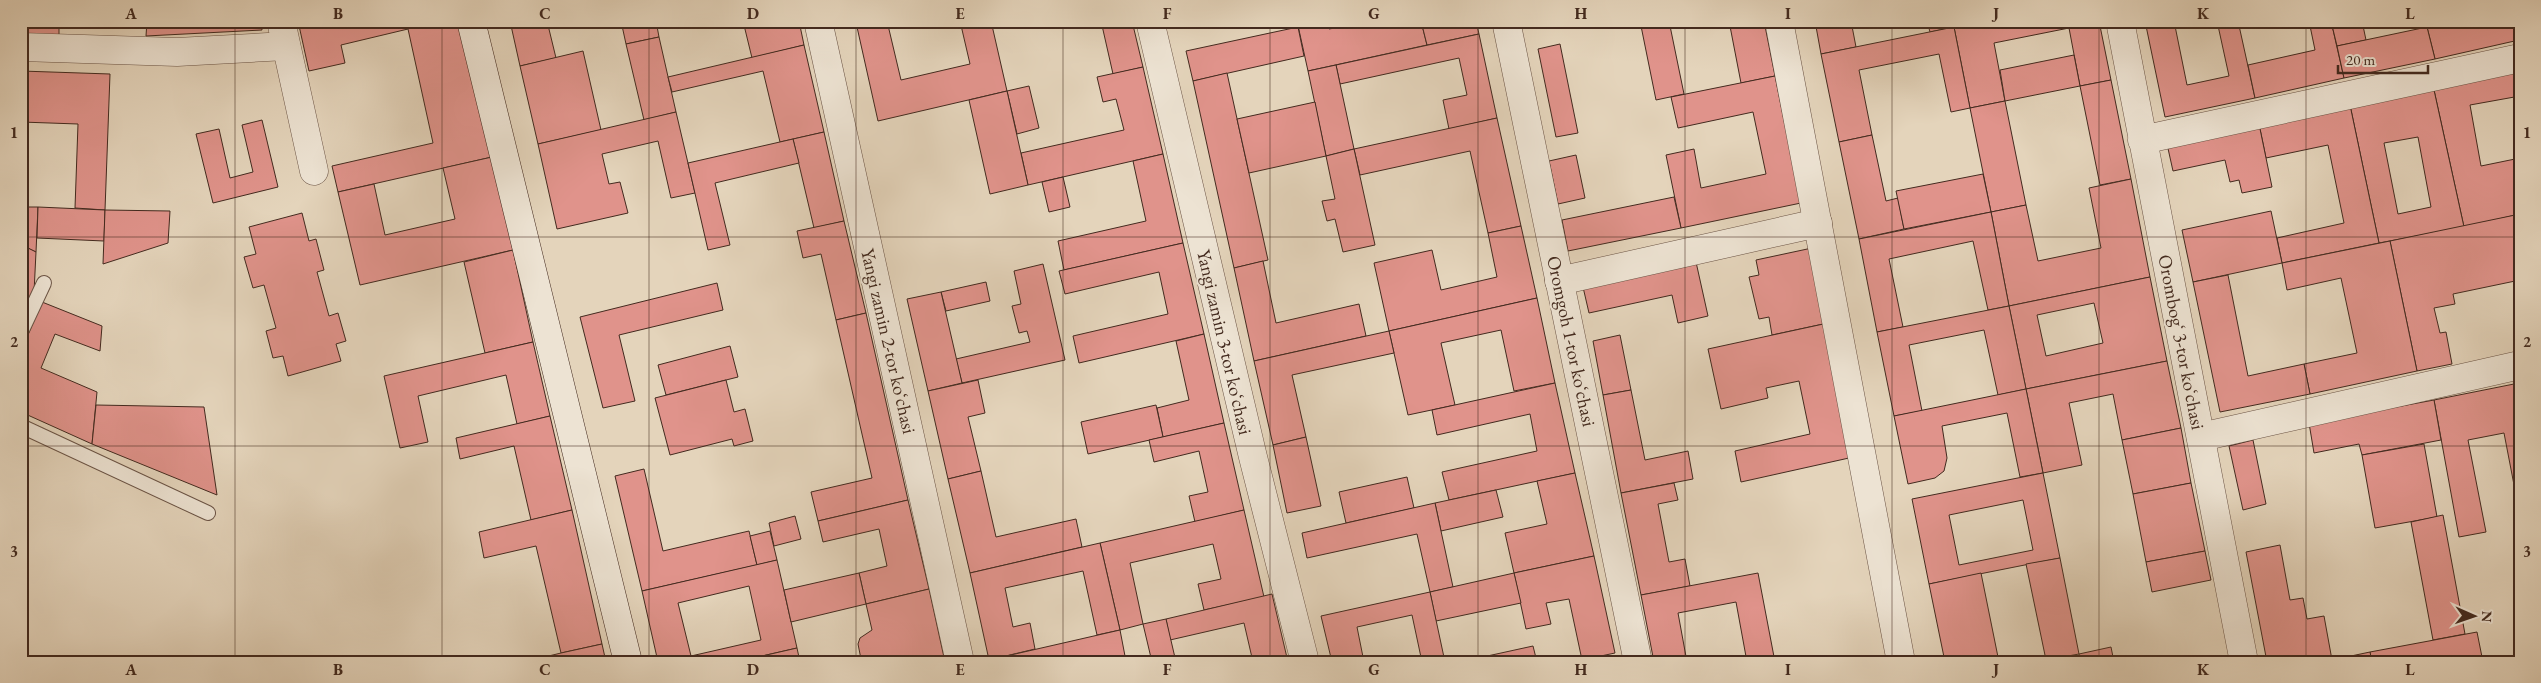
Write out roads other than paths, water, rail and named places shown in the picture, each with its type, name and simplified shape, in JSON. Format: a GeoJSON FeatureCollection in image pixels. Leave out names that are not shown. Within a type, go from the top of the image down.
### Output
{"type":"FeatureCollection","features":[{"type":"Feature","properties":{"kind":"street"},"geometry":{"type":"LineString","coordinates":[[471,21],[628,662]]}},
{"type":"Feature","properties":{"kind":"street","name":"Yangi zamin 2-tor koʻchasi"},"geometry":{"type":"LineString","coordinates":[[818,21],[960,662]]}},
{"type":"Feature","properties":{"kind":"street","name":"Yangi zamin 3-tor koʻchasi"},"geometry":{"type":"LineString","coordinates":[[1150,21],[1253,458],[1305,662]]}},
{"type":"Feature","properties":{"kind":"street","name":"Oromgoh 1-tor koʻchasi"},"geometry":{"type":"LineString","coordinates":[[1506,21],[1638,662]]}},
{"type":"Feature","properties":{"kind":"street"},"geometry":{"type":"LineString","coordinates":[[1779,21],[1900,662]]}},
{"type":"Feature","properties":{"kind":"street","name":"Orombogʻ 3-tor koʻchasi"},"geometry":{"type":"LineString","coordinates":[[2120,21],[2244,662]]}},
{"type":"Feature","properties":{"kind":"street"},"geometry":{"type":"LineString","coordinates":[[21,47],[177,52],[284,34],[314,171]]}},
{"type":"Feature","properties":{"kind":"street"},"geometry":{"type":"LineString","coordinates":[[2142,140],[2520,58]]}},
{"type":"Feature","properties":{"kind":"street"},"geometry":{"type":"LineString","coordinates":[[1560,281],[1818,223]]}},
{"type":"Feature","properties":{"kind":"street"},"geometry":{"type":"LineString","coordinates":[[2200,437],[2520,365]]}},
{"type":"Feature","properties":{"kind":"lane"},"geometry":{"type":"LineString","coordinates":[[21,332],[44,283]]}},
{"type":"Feature","properties":{"kind":"lane"},"geometry":{"type":"LineString","coordinates":[[21,426],[208,513]]}}]}
